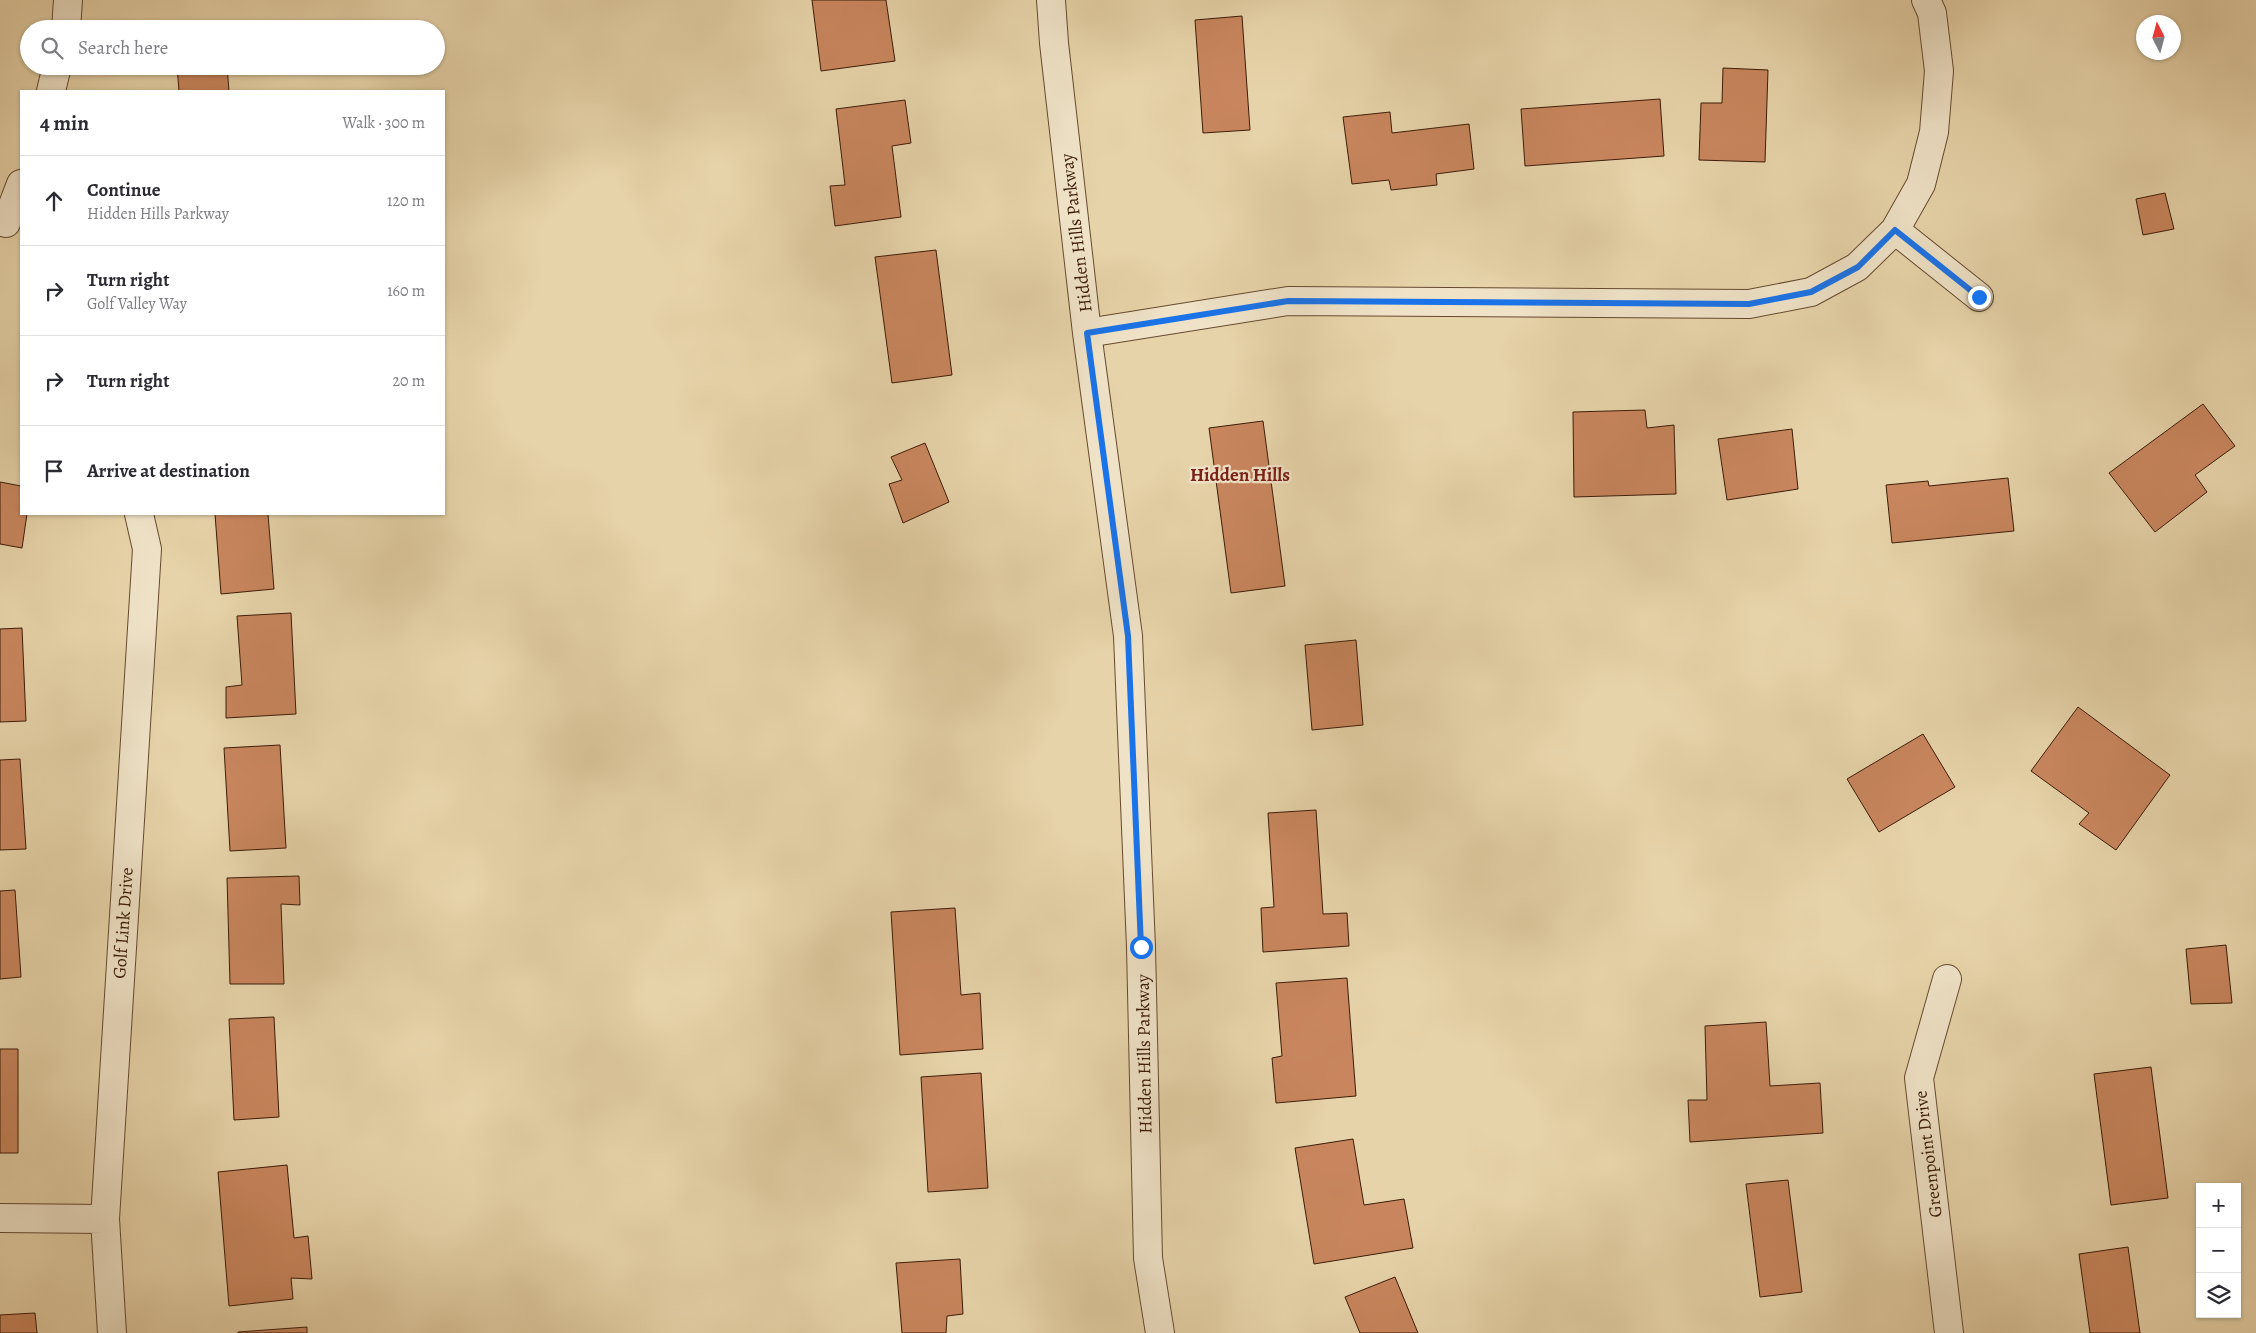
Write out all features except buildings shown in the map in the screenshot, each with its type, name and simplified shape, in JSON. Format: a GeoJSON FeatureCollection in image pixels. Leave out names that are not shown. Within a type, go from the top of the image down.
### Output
{"type":"FeatureCollection","features":[{"type":"Feature","properties":{"kind":"street"},"geometry":{"type":"LineString","coordinates":[[67,20],[68,0]]}},
{"type":"Feature","properties":{"kind":"street","name":"Hidden Hills Parkway"},"geometry":{"type":"LineString","coordinates":[[1051,0],[1054,43],[1087,333],[1128,636],[1141,947],[1148,1258],[1160,1333]]}},
{"type":"Feature","properties":{"kind":"street"},"geometry":{"type":"LineString","coordinates":[[1087,333],[1288,301],[1749,304],[1811,292],[1858,267],[1895,230],[1921,184],[1934,132],[1938,71],[1932,13],[1926,0]]}},
{"type":"Feature","properties":{"kind":"street"},"geometry":{"type":"LineString","coordinates":[[51,90],[55,75]]}},
{"type":"Feature","properties":{"kind":"street"},"geometry":{"type":"LineString","coordinates":[[9,228],[20,188]]}},
{"type":"Feature","properties":{"kind":"street"},"geometry":{"type":"LineString","coordinates":[[1895,230],[1979,297]]}},
{"type":"Feature","properties":{"kind":"street","name":"Golf Link Drive"},"geometry":{"type":"LineString","coordinates":[[112,1333],[105,1219],[147,549],[139,515]]}},
{"type":"Feature","properties":{"kind":"street","name":"Greenpoint Drive"},"geometry":{"type":"LineString","coordinates":[[1947,979],[1919,1078],[1949,1333]]}},
{"type":"Feature","properties":{"kind":"street"},"geometry":{"type":"LineString","coordinates":[[0,1218],[105,1219]]}},
{"type":"Feature","properties":{"kind":"district","name":"Hidden Hills"},"geometry":{"type":"Point","coordinates":[1240,475]}},
{"type":"Feature","properties":{"kind":"route"},"geometry":{"type":"LineString","coordinates":[[1141,947],[1128,636],[1087,333],[1288,301],[1749,304],[1811,292],[1858,267],[1895,230],[1979,297]]}}]}
